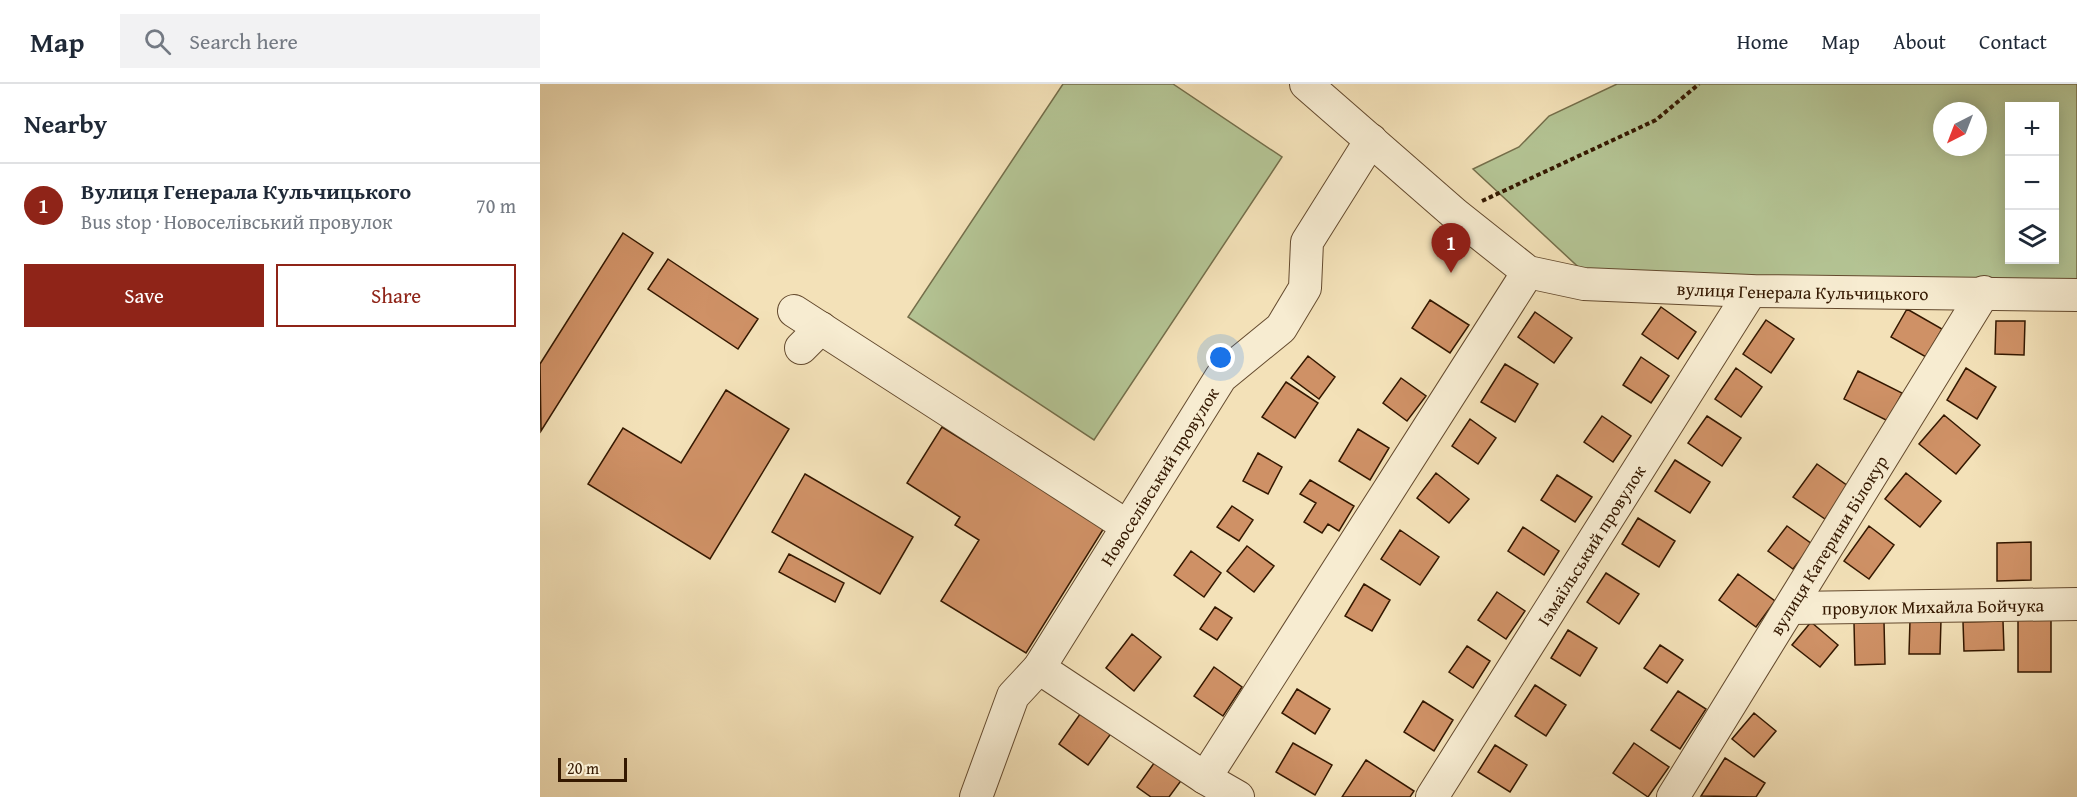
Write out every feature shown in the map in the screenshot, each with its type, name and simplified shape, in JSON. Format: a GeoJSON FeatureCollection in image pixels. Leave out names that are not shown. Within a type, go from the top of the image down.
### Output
{"type":"FeatureCollection","features":[{"type":"Feature","properties":{"kind":"street"},"geometry":{"type":"LineString","coordinates":[[1205,778],[1528,272],[1455,214],[1306,84]]}},
{"type":"Feature","properties":{"kind":"street","name":"Новоселівський провулок"},"geometry":{"type":"LineString","coordinates":[[976,797],[1013,696],[1039,668],[1221,377],[1281,328],[1305,288],[1307,242],[1371,140]]}},
{"type":"Feature","properties":{"kind":"street","name":"вулиця Генерала Кульчицького"},"geometry":{"type":"LineString","coordinates":[[1528,272],[1584,284],[1751,291],[1984,292],[2077,295]]}},
{"type":"Feature","properties":{"kind":"street","name":"Ізмаїльський провулок"},"geometry":{"type":"LineString","coordinates":[[1432,797],[1751,291]]}},
{"type":"Feature","properties":{"kind":"street","name":"вулиця Катерини Білокур"},"geometry":{"type":"LineString","coordinates":[[1672,797],[1791,608],[1984,292]]}},
{"type":"Feature","properties":{"kind":"street"},"geometry":{"type":"LineString","coordinates":[[794,311],[811,338],[1127,526]]}},
{"type":"Feature","properties":{"kind":"street","name":"провулок Михайла Бойчука"},"geometry":{"type":"LineString","coordinates":[[1791,608],[2077,604]]}},
{"type":"Feature","properties":{"kind":"street"},"geometry":{"type":"LineString","coordinates":[[1039,668],[1205,778],[1238,797]]}},
{"type":"Feature","properties":{"kind":"path"},"geometry":{"type":"LineString","coordinates":[[1455,214],[1656,120],[1699,84]]}},
{"type":"Feature","properties":{"kind":"green space"},"geometry":{"type":"Polygon","coordinates":[[[1063,84],[1173,84],[1282,157],[1094,440],[908,317],[1063,84]]]}},
{"type":"Feature","properties":{"kind":"green space"},"geometry":{"type":"Polygon","coordinates":[[[1617,84],[2077,84],[2077,282],[1588,276],[1473,169],[1519,147],[1549,116],[1617,84]]]}},
{"type":"Feature","properties":{"kind":"building"},"geometry":{"type":"Polygon","coordinates":[[[623,233],[653,253],[541,431],[540,364],[623,233]]]}},
{"type":"Feature","properties":{"kind":"building"},"geometry":{"type":"Polygon","coordinates":[[[668,259],[758,319],[738,349],[648,289],[668,259]]]}},
{"type":"Feature","properties":{"kind":"building"},"geometry":{"type":"Polygon","coordinates":[[[1430,300],[1469,325],[1450,353],[1412,328],[1430,300]]]}},
{"type":"Feature","properties":{"kind":"building"},"geometry":{"type":"Polygon","coordinates":[[[1661,307],[1696,332],[1678,359],[1642,334],[1661,307]]]}},
{"type":"Feature","properties":{"kind":"building"},"geometry":{"type":"Polygon","coordinates":[[[1907,309],[1942,329],[1926,357],[1891,337],[1907,309]]]}},
{"type":"Feature","properties":{"kind":"building"},"geometry":{"type":"Polygon","coordinates":[[[1535,312],[1572,338],[1554,363],[1518,337],[1535,312]]]}},
{"type":"Feature","properties":{"kind":"building"},"geometry":{"type":"Polygon","coordinates":[[[1766,320],[1794,339],[1771,373],[1743,354],[1766,320]]]}},
{"type":"Feature","properties":{"kind":"building"},"geometry":{"type":"Polygon","coordinates":[[[1996,321],[2025,321],[2024,355],[1995,354],[1996,321]]]}},
{"type":"Feature","properties":{"kind":"building"},"geometry":{"type":"Polygon","coordinates":[[[1308,356],[1335,377],[1319,399],[1291,378],[1308,356]]]}},
{"type":"Feature","properties":{"kind":"building"},"geometry":{"type":"Polygon","coordinates":[[[1641,357],[1669,376],[1651,403],[1623,385],[1641,357]]]}},
{"type":"Feature","properties":{"kind":"building"},"geometry":{"type":"Polygon","coordinates":[[[1505,364],[1538,384],[1515,422],[1481,402],[1505,364]]]}},
{"type":"Feature","properties":{"kind":"building"},"geometry":{"type":"Polygon","coordinates":[[[1736,368],[1762,387],[1741,417],[1715,399],[1736,368]]]}},
{"type":"Feature","properties":{"kind":"building"},"geometry":{"type":"Polygon","coordinates":[[[1966,368],[1996,387],[1977,419],[1947,400],[1966,368]]]}},
{"type":"Feature","properties":{"kind":"building"},"geometry":{"type":"Polygon","coordinates":[[[1858,371],[1902,393],[1888,421],[1844,399],[1858,371]]]}},
{"type":"Feature","properties":{"kind":"building"},"geometry":{"type":"Polygon","coordinates":[[[1401,378],[1426,396],[1407,421],[1383,403],[1401,378]]]}},
{"type":"Feature","properties":{"kind":"building"},"geometry":{"type":"Polygon","coordinates":[[[1286,382],[1318,403],[1295,438],[1262,417],[1286,382]]]}},
{"type":"Feature","properties":{"kind":"building"},"geometry":{"type":"Polygon","coordinates":[[[726,390],[789,429],[710,559],[588,484],[623,428],[681,463],[726,390]]]}},
{"type":"Feature","properties":{"kind":"building"},"geometry":{"type":"Polygon","coordinates":[[[1944,415],[1980,445],[1956,474],[1919,444],[1944,415]]]}},
{"type":"Feature","properties":{"kind":"building"},"geometry":{"type":"Polygon","coordinates":[[[1602,416],[1631,436],[1613,462],[1584,442],[1602,416]]]}},
{"type":"Feature","properties":{"kind":"building"},"geometry":{"type":"Polygon","coordinates":[[[1707,416],[1741,438],[1722,466],[1688,443],[1707,416]]]}},
{"type":"Feature","properties":{"kind":"building"},"geometry":{"type":"Polygon","coordinates":[[[1470,419],[1496,438],[1478,464],[1452,446],[1470,419]]]}},
{"type":"Feature","properties":{"kind":"building"},"geometry":{"type":"Polygon","coordinates":[[[942,427],[1104,528],[1026,653],[941,601],[979,540],[955,525],[960,517],[907,483],[942,427]]]}},
{"type":"Feature","properties":{"kind":"building"},"geometry":{"type":"Polygon","coordinates":[[[1358,429],[1389,448],[1370,480],[1339,461],[1358,429]]]}},
{"type":"Feature","properties":{"kind":"building"},"geometry":{"type":"Polygon","coordinates":[[[1258,453],[1282,467],[1268,494],[1243,481],[1258,453]]]}},
{"type":"Feature","properties":{"kind":"building"},"geometry":{"type":"Polygon","coordinates":[[[1675,460],[1710,482],[1690,513],[1655,491],[1675,460]]]}},
{"type":"Feature","properties":{"kind":"building"},"geometry":{"type":"Polygon","coordinates":[[[1817,464],[1848,486],[1825,519],[1793,497],[1817,464]]]}},
{"type":"Feature","properties":{"kind":"building"},"geometry":{"type":"Polygon","coordinates":[[[1436,473],[1469,499],[1449,523],[1417,498],[1436,473]]]}},
{"type":"Feature","properties":{"kind":"building"},"geometry":{"type":"Polygon","coordinates":[[[1906,473],[1941,501],[1920,527],[1885,499],[1906,473]]]}},
{"type":"Feature","properties":{"kind":"building"},"geometry":{"type":"Polygon","coordinates":[[[805,474],[913,537],[880,594],[772,532],[805,474]]]}},
{"type":"Feature","properties":{"kind":"building"},"geometry":{"type":"Polygon","coordinates":[[[1557,475],[1592,497],[1575,522],[1541,500],[1557,475]]]}},
{"type":"Feature","properties":{"kind":"building"},"geometry":{"type":"Polygon","coordinates":[[[1310,480],[1354,506],[1339,531],[1328,524],[1322,533],[1304,522],[1316,503],[1300,494],[1310,480]]]}},
{"type":"Feature","properties":{"kind":"building"},"geometry":{"type":"Polygon","coordinates":[[[1232,506],[1253,520],[1239,541],[1217,527],[1232,506]]]}},
{"type":"Feature","properties":{"kind":"building"},"geometry":{"type":"Polygon","coordinates":[[[1638,518],[1675,541],[1659,567],[1622,544],[1638,518]]]}},
{"type":"Feature","properties":{"kind":"building"},"geometry":{"type":"Polygon","coordinates":[[[1787,526],[1812,544],[1793,569],[1768,551],[1787,526]]]}},
{"type":"Feature","properties":{"kind":"building"},"geometry":{"type":"Polygon","coordinates":[[[1869,526],[1894,545],[1869,579],[1844,561],[1869,526]]]}},
{"type":"Feature","properties":{"kind":"building"},"geometry":{"type":"Polygon","coordinates":[[[1523,527],[1559,551],[1544,575],[1508,551],[1523,527]]]}},
{"type":"Feature","properties":{"kind":"building"},"geometry":{"type":"Polygon","coordinates":[[[1400,530],[1439,557],[1420,585],[1381,559],[1400,530]]]}},
{"type":"Feature","properties":{"kind":"building"},"geometry":{"type":"Polygon","coordinates":[[[2031,542],[2031,580],[1997,581],[1997,543],[2031,542]]]}},
{"type":"Feature","properties":{"kind":"building"},"geometry":{"type":"Polygon","coordinates":[[[1247,546],[1274,566],[1254,592],[1227,571],[1247,546]]]}},
{"type":"Feature","properties":{"kind":"building"},"geometry":{"type":"Polygon","coordinates":[[[1191,551],[1221,573],[1204,597],[1174,575],[1191,551]]]}},
{"type":"Feature","properties":{"kind":"building"},"geometry":{"type":"Polygon","coordinates":[[[789,554],[844,583],[835,602],[779,572],[789,554]]]}},
{"type":"Feature","properties":{"kind":"building"},"geometry":{"type":"Polygon","coordinates":[[[1606,573],[1639,594],[1619,624],[1587,602],[1606,573]]]}},
{"type":"Feature","properties":{"kind":"building"},"geometry":{"type":"Polygon","coordinates":[[[1738,574],[1775,601],[1756,627],[1719,600],[1738,574]]]}},
{"type":"Feature","properties":{"kind":"building"},"geometry":{"type":"Polygon","coordinates":[[[1364,584],[1390,600],[1372,631],[1345,616],[1364,584]]]}},
{"type":"Feature","properties":{"kind":"building"},"geometry":{"type":"Polygon","coordinates":[[[1497,592],[1525,611],[1506,639],[1478,620],[1497,592]]]}},
{"type":"Feature","properties":{"kind":"building"},"geometry":{"type":"Polygon","coordinates":[[[1215,607],[1232,618],[1217,640],[1200,629],[1215,607]]]}},
{"type":"Feature","properties":{"kind":"building"},"geometry":{"type":"Polygon","coordinates":[[[1910,620],[1941,620],[1940,654],[1909,654],[1910,620]]]}},
{"type":"Feature","properties":{"kind":"building"},"geometry":{"type":"Polygon","coordinates":[[[2018,620],[2051,620],[2051,672],[2018,672],[2018,620]]]}},
{"type":"Feature","properties":{"kind":"building"},"geometry":{"type":"Polygon","coordinates":[[[2003,621],[2004,650],[1964,651],[1963,622],[2003,621]]]}},
{"type":"Feature","properties":{"kind":"building"},"geometry":{"type":"Polygon","coordinates":[[[1811,622],[1838,645],[1820,667],[1792,645],[1811,622]]]}},
{"type":"Feature","properties":{"kind":"building"},"geometry":{"type":"Polygon","coordinates":[[[1884,622],[1885,664],[1855,665],[1854,623],[1884,622]]]}},
{"type":"Feature","properties":{"kind":"building"},"geometry":{"type":"Polygon","coordinates":[[[1568,630],[1597,648],[1580,676],[1551,658],[1568,630]]]}},
{"type":"Feature","properties":{"kind":"building"},"geometry":{"type":"Polygon","coordinates":[[[1132,634],[1161,657],[1134,691],[1106,668],[1132,634]]]}},
{"type":"Feature","properties":{"kind":"building"},"geometry":{"type":"Polygon","coordinates":[[[1660,645],[1683,660],[1667,683],[1644,668],[1660,645]]]}},
{"type":"Feature","properties":{"kind":"building"},"geometry":{"type":"Polygon","coordinates":[[[1467,646],[1490,661],[1473,688],[1449,672],[1467,646]]]}},
{"type":"Feature","properties":{"kind":"building"},"geometry":{"type":"Polygon","coordinates":[[[1214,667],[1242,687],[1223,716],[1194,696],[1214,667]]]}},
{"type":"Feature","properties":{"kind":"building"},"geometry":{"type":"Polygon","coordinates":[[[1535,685],[1566,705],[1546,736],[1515,716],[1535,685]]]}},
{"type":"Feature","properties":{"kind":"building"},"geometry":{"type":"Polygon","coordinates":[[[1297,689],[1330,709],[1315,734],[1282,713],[1297,689]]]}},
{"type":"Feature","properties":{"kind":"building"},"geometry":{"type":"Polygon","coordinates":[[[1678,691],[1706,709],[1680,749],[1651,730],[1678,691]]]}},
{"type":"Feature","properties":{"kind":"building"},"geometry":{"type":"Polygon","coordinates":[[[1423,701],[1453,720],[1434,751],[1404,732],[1423,701]]]}},
{"type":"Feature","properties":{"kind":"building"},"geometry":{"type":"Polygon","coordinates":[[[1085,707],[1115,728],[1088,765],[1059,744],[1085,707]]]}},
{"type":"Feature","properties":{"kind":"building"},"geometry":{"type":"Polygon","coordinates":[[[1754,713],[1776,731],[1754,757],[1732,739],[1754,713]]]}},
{"type":"Feature","properties":{"kind":"building"},"geometry":{"type":"Polygon","coordinates":[[[1293,743],[1332,765],[1315,795],[1276,772],[1293,743]]]}},
{"type":"Feature","properties":{"kind":"building"},"geometry":{"type":"Polygon","coordinates":[[[1634,743],[1669,767],[1648,797],[1613,773],[1634,743]]]}},
{"type":"Feature","properties":{"kind":"building"},"geometry":{"type":"Polygon","coordinates":[[[1495,745],[1527,765],[1510,792],[1478,772],[1495,745]]]}},
{"type":"Feature","properties":{"kind":"building"},"geometry":{"type":"Polygon","coordinates":[[[1725,758],[1765,783],[1756,797],[1701,796],[1725,758]]]}},
{"type":"Feature","properties":{"kind":"building"},"geometry":{"type":"Polygon","coordinates":[[[1157,759],[1183,778],[1169,797],[1151,797],[1137,787],[1157,759]]]}},
{"type":"Feature","properties":{"kind":"building"},"geometry":{"type":"Polygon","coordinates":[[[1366,760],[1414,791],[1410,797],[1342,797],[1366,760]]]}},
{"type":"Feature","properties":{"kind":"place","name":"Вулиця Генерала Кульчицького"},"geometry":{"type":"Point","coordinates":[1451,273]}}]}
